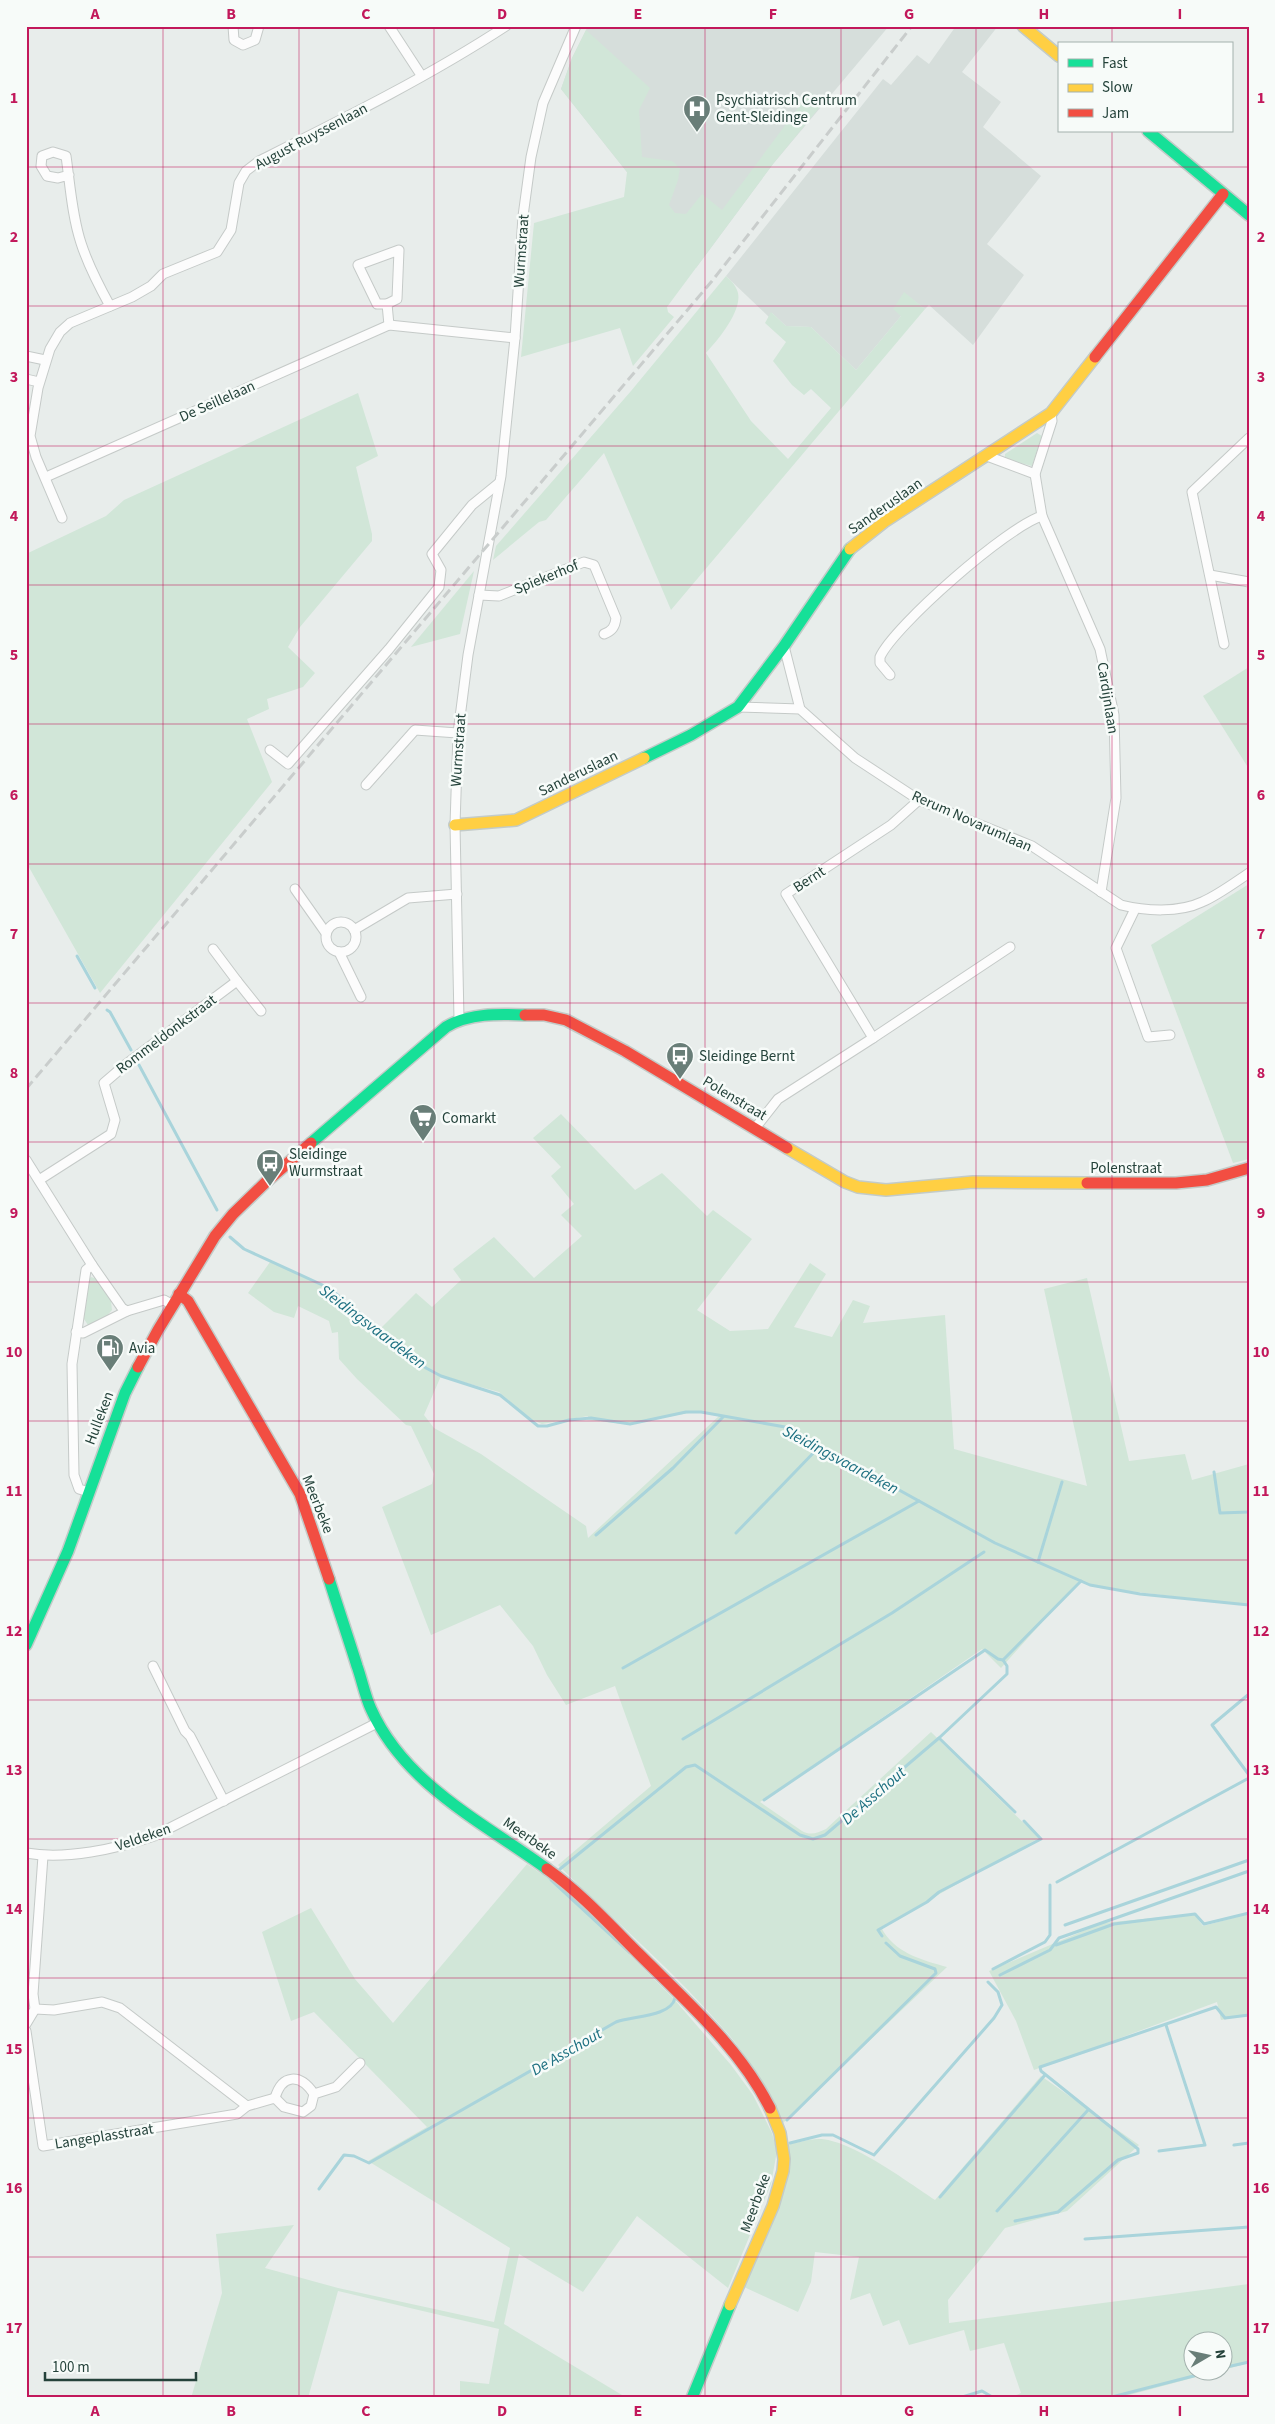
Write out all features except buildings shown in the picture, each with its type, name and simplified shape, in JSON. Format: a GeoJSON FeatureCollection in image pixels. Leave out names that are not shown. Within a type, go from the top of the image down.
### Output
{"type":"FeatureCollection","features":[{"type":"Feature","properties":{"kind":"street"},"geometry":{"type":"LineString","coordinates":[[233,26],[234,40],[244,45],[255,40],[259,26]]}},
{"type":"Feature","properties":{"kind":"street"},"geometry":{"type":"LineString","coordinates":[[389,26],[421,75]]}},
{"type":"Feature","properties":{"kind":"street","name":"August Ruyssenlaan"},"geometry":{"type":"LineString","coordinates":[[62,518],[36,457],[30,436],[39,382],[45,360],[60,332],[70,324],[151,286],[163,274],[217,252],[231,230],[239,182],[246,171],[259,161],[360,110],[471,49],[506,26]]}},
{"type":"Feature","properties":{"kind":"street","name":"Wurmstraat"},"geometry":{"type":"LineString","coordinates":[[460,1020],[455,826],[458,733],[479,595],[499,483],[515,338],[523,216],[531,156],[544,103],[576,26]]}},
{"type":"Feature","properties":{"kind":"street"},"geometry":{"type":"LineString","coordinates":[[1023,26],[1058,55]]}},
{"type":"Feature","properties":{"kind":"street"},"geometry":{"type":"LineString","coordinates":[[1149,132],[1249,215]]}},
{"type":"Feature","properties":{"kind":"street"},"geometry":{"type":"LineString","coordinates":[[69,175],[80,242],[110,306]]}},
{"type":"Feature","properties":{"kind":"street","name":"Sanderuslaan"},"geometry":{"type":"LineString","coordinates":[[455,826],[516,820],[691,735],[738,707],[784,646],[849,550],[884,522],[1051,413],[1223,194]]}},
{"type":"Feature","properties":{"kind":"street"},"geometry":{"type":"LineString","coordinates":[[399,250],[397,299],[387,304],[376,304],[358,265],[399,250]]}},
{"type":"Feature","properties":{"kind":"street"},"geometry":{"type":"LineString","coordinates":[[387,304],[389,325]]}},
{"type":"Feature","properties":{"kind":"street","name":"De Seillelaan"},"geometry":{"type":"LineString","coordinates":[[46,477],[389,325],[515,338]]}},
{"type":"Feature","properties":{"kind":"street"},"geometry":{"type":"LineString","coordinates":[[26,356],[45,360]]}},
{"type":"Feature","properties":{"kind":"street"},"geometry":{"type":"LineString","coordinates":[[26,379],[39,382]]}},
{"type":"Feature","properties":{"kind":"street","name":"Cardijnlaan"},"geometry":{"type":"LineString","coordinates":[[1051,413],[1052,421],[1036,474],[1042,516],[1100,649],[1114,715],[1116,798],[1101,892]]}},
{"type":"Feature","properties":{"kind":"street"},"geometry":{"type":"LineString","coordinates":[[1224,644],[1192,492],[1249,438]]}},
{"type":"Feature","properties":{"kind":"street"},"geometry":{"type":"LineString","coordinates":[[987,456],[1036,474]]}},
{"type":"Feature","properties":{"kind":"street"},"geometry":{"type":"LineString","coordinates":[[270,750],[288,764],[332,716],[439,587],[441,570],[432,554],[472,505],[499,483]]}},
{"type":"Feature","properties":{"kind":"street"},"geometry":{"type":"LineString","coordinates":[[890,675],[880,663],[880,658],[909,622],[991,547],[1031,519],[1042,516]]}},
{"type":"Feature","properties":{"kind":"street","name":"Spiekerhof"},"geometry":{"type":"LineString","coordinates":[[479,595],[499,596],[584,562],[594,565],[616,618],[615,625],[611,631],[604,634]]}},
{"type":"Feature","properties":{"kind":"street"},"geometry":{"type":"LineString","coordinates":[[1210,575],[1249,582]]}},
{"type":"Feature","properties":{"kind":"street"},"geometry":{"type":"LineString","coordinates":[[738,707],[800,709],[784,646]]}},
{"type":"Feature","properties":{"kind":"street","name":"Rerum Novarumlaan"},"geometry":{"type":"LineString","coordinates":[[800,709],[855,758],[919,800],[1032,846],[1121,905],[1135,909]]}},
{"type":"Feature","properties":{"kind":"street"},"geometry":{"type":"LineString","coordinates":[[366,785],[416,730],[458,733]]}},
{"type":"Feature","properties":{"kind":"street","name":"Bernt"},"geometry":{"type":"LineString","coordinates":[[873,1038],[786,894],[891,825],[919,800]]}},
{"type":"Feature","properties":{"kind":"street"},"geometry":{"type":"LineString","coordinates":[[1170,1035],[1148,1037],[1116,948],[1135,909],[1172,910],[1201,903],[1249,873]]}},
{"type":"Feature","properties":{"kind":"street"},"geometry":{"type":"LineString","coordinates":[[295,889],[326,933],[327,943],[330,948],[339,952],[347,951],[353,946],[356,938],[354,930],[348,924],[339,922],[331,926],[326,933]]}},
{"type":"Feature","properties":{"kind":"street"},"geometry":{"type":"LineString","coordinates":[[354,930],[408,898],[457,894]]}},
{"type":"Feature","properties":{"kind":"street"},"geometry":{"type":"LineString","coordinates":[[756,1127],[778,1099],[1010,946]]}},
{"type":"Feature","properties":{"kind":"street"},"geometry":{"type":"LineString","coordinates":[[214,949],[261,1011]]}},
{"type":"Feature","properties":{"kind":"street"},"geometry":{"type":"LineString","coordinates":[[339,952],[361,997]]}},
{"type":"Feature","properties":{"kind":"street","name":"Rommeldonkstraat"},"geometry":{"type":"LineString","coordinates":[[39,1180],[111,1134],[115,1120],[104,1087],[108,1078],[237,981]]}},
{"type":"Feature","properties":{"kind":"street","name":"Polenstraat"},"geometry":{"type":"LineString","coordinates":[[225,1224],[266,1182],[434,1036],[460,1020],[497,1014],[544,1015],[566,1020],[625,1051],[756,1127],[845,1182],[873,1190],[973,1182],[1176,1183],[1207,1180],[1249,1168]]}},
{"type":"Feature","properties":{"kind":"street"},"geometry":{"type":"LineString","coordinates":[[26,1160],[114,1299],[127,1311]]}},
{"type":"Feature","properties":{"kind":"street","name":"Hulleken"},"geometry":{"type":"LineString","coordinates":[[26,1645],[59,1572],[124,1393],[206,1249],[225,1224]]}},
{"type":"Feature","properties":{"kind":"street","name":"Hulleken"},"geometry":{"type":"LineString","coordinates":[[89,1492],[79,1489],[74,1475],[72,1364],[86,1270],[92,1266]]}},
{"type":"Feature","properties":{"kind":"street","name":"Meerbeke"},"geometry":{"type":"LineString","coordinates":[[180,1294],[188,1301],[300,1494],[377,1723],[426,1784],[557,1876],[716,2030],[758,2089],[775,2120],[784,2149],[783,2170],[777,2192],[692,2398]]}},
{"type":"Feature","properties":{"kind":"street"},"geometry":{"type":"LineString","coordinates":[[76,1332],[83,1333],[127,1311],[164,1300],[173,1305]]}},
{"type":"Feature","properties":{"kind":"street"},"geometry":{"type":"LineString","coordinates":[[152,1666],[224,1801]]}},
{"type":"Feature","properties":{"kind":"street","name":"Veldeken"},"geometry":{"type":"LineString","coordinates":[[26,1853],[43,1856],[120,1848],[154,1836],[377,1723]]}},
{"type":"Feature","properties":{"kind":"street"},"geometry":{"type":"LineString","coordinates":[[26,2024],[35,2009],[33,1994],[43,1856]]}},
{"type":"Feature","properties":{"kind":"street"},"geometry":{"type":"LineString","coordinates":[[35,2009],[54,2010],[102,2002],[120,2008],[247,2106]]}},
{"type":"Feature","properties":{"kind":"street","name":"Langeplasstraat"},"geometry":{"type":"LineString","coordinates":[[26,2031],[43,2146],[237,2114],[247,2106],[275,2098]]}},
{"type":"Feature","properties":{"kind":"street"},"geometry":{"type":"LineString","coordinates":[[314,2094],[336,2087],[360,2064]]}},
{"type":"Feature","properties":{"kind":"street"},"geometry":{"type":"LineString","coordinates":[[292,2079],[308,2085],[314,2094],[311,2106],[304,2112],[284,2107],[275,2098],[278,2088],[284,2081],[292,2079]]}},
{"type":"Feature","properties":{"kind":"shaded area","name":"Psychiatrisch Centrum Gent-Sleidinge"},"geometry":{"type":"Polygon","coordinates":[[[588,26],[889,26],[773,164],[696,268],[672,229],[561,89],[572,58],[588,26]]]}},
{"type":"Feature","properties":{"kind":"shaded area"},"geometry":{"type":"Polygon","coordinates":[[[956,26],[998,26],[962,72],[1001,102],[983,127],[1041,176],[987,244],[1024,275],[973,345],[929,305],[925,309],[904,293],[901,316],[856,370],[811,327],[786,326],[772,313],[769,317],[726,276],[883,79],[891,85],[917,55],[929,64],[956,26]]]}},
{"type":"Feature","properties":{"kind":"green space"},"geometry":{"type":"Polygon","coordinates":[[[586,30],[650,88],[639,110],[642,157],[672,161],[680,168],[678,180],[669,205],[675,213],[686,214],[702,194],[722,210],[810,92],[823,103],[773,164],[667,307],[668,312],[674,317],[633,366],[620,328],[521,357],[534,223],[624,197],[627,172],[561,89],[572,58],[586,30]]]}},
{"type":"Feature","properties":{"kind":"green space"},"geometry":{"type":"Polygon","coordinates":[[[726,276],[736,288],[738,304],[730,322],[706,353],[751,421],[788,459],[831,408],[811,389],[804,395],[792,385],[773,361],[786,342],[765,323],[771,312],[786,326],[811,327],[856,370],[901,316],[893,309],[904,292],[925,309],[671,610],[604,453],[546,520],[539,522],[493,560],[496,546],[631,391],[726,276]]]}},
{"type":"Feature","properties":{"kind":"green space"},"geometry":{"type":"Polygon","coordinates":[[[358,393],[378,456],[356,467],[372,541],[300,627],[288,647],[315,673],[303,687],[267,699],[269,709],[247,719],[272,782],[100,993],[26,862],[26,554],[106,516],[124,500],[358,393]]]}},
{"type":"Feature","properties":{"kind":"green space"},"geometry":{"type":"Polygon","coordinates":[[[1037,433],[1042,436],[1032,466],[1005,459],[1005,454],[1037,433]]]}},
{"type":"Feature","properties":{"kind":"green space"},"geometry":{"type":"Polygon","coordinates":[[[474,571],[460,634],[411,647],[474,571]]]}},
{"type":"Feature","properties":{"kind":"green space"},"geometry":{"type":"Polygon","coordinates":[[[1249,667],[1249,769],[1203,696],[1249,667]]]}},
{"type":"Feature","properties":{"kind":"green space"},"geometry":{"type":"Polygon","coordinates":[[[1249,884],[1249,1159],[1233,1163],[1151,945],[1249,884]]]}},
{"type":"Feature","properties":{"kind":"green space"},"geometry":{"type":"Polygon","coordinates":[[[561,1114],[635,1190],[662,1173],[707,1216],[713,1210],[752,1239],[697,1310],[730,1331],[768,1329],[810,1263],[826,1274],[794,1327],[832,1337],[853,1300],[870,1306],[863,1323],[945,1315],[954,1449],[1087,1486],[1044,1289],[1087,1278],[1129,1461],[1185,1454],[1192,1480],[1249,1464],[1249,1605],[1102,1588],[1079,1581],[1001,1668],[982,1649],[760,1802],[805,1833],[820,1832],[826,1829],[931,1732],[1039,1838],[881,1927],[893,1943],[901,1949],[919,1958],[947,1967],[783,2123],[752,2066],[709,2012],[667,1969],[558,1865],[651,1786],[615,1686],[566,1705],[547,1675],[533,1646],[500,1605],[431,1635],[382,1507],[432,1484],[434,1474],[411,1426],[406,1425],[357,1379],[339,1359],[338,1332],[332,1333],[329,1321],[298,1306],[294,1318],[274,1312],[248,1293],[270,1262],[329,1288],[380,1329],[416,1293],[432,1307],[461,1280],[453,1269],[494,1237],[534,1278],[582,1236],[561,1215],[574,1204],[551,1176],[561,1167],[533,1138],[561,1114]],[[441,1376],[424,1415],[434,1428],[481,1454],[586,1526],[588,1538],[720,1415],[695,1412],[625,1424],[587,1420],[588,1416],[542,1424],[530,1419],[499,1392],[441,1376]]]}},
{"type":"Feature","properties":{"kind":"green space"},"geometry":{"type":"Polygon","coordinates":[[[91,1277],[97,1279],[111,1301],[112,1310],[105,1318],[88,1325],[82,1316],[88,1281],[91,1277]]]}},
{"type":"Feature","properties":{"kind":"green space"},"geometry":{"type":"Polygon","coordinates":[[[527,1864],[562,1888],[673,1998],[731,2065],[753,2095],[772,2133],[777,2151],[771,2184],[728,2288],[637,2216],[583,2292],[519,2254],[504,2324],[627,2398],[460,2398],[460,2381],[489,2384],[499,2329],[338,2291],[308,2398],[191,2398],[222,2293],[216,2234],[294,2225],[265,2268],[338,2288],[494,2322],[510,2248],[368,2161],[427,2127],[314,2012],[291,2021],[262,1932],[311,1908],[355,1979],[393,2023],[527,1864]]]}},
{"type":"Feature","properties":{"kind":"green space"},"geometry":{"type":"Polygon","coordinates":[[[1194,1914],[1203,1926],[1249,1914],[1249,2015],[1221,2020],[1217,2002],[1034,2070],[1016,2021],[989,1971],[1102,1923],[1194,1914]]]}},
{"type":"Feature","properties":{"kind":"green space"},"geometry":{"type":"Polygon","coordinates":[[[1041,2076],[1139,2145],[1067,2211],[1005,2228],[948,2300],[949,2323],[1249,2284],[1249,2363],[1232,2368],[1232,2332],[1182,2332],[1182,2381],[1118,2398],[1010,2398],[1021,2393],[1004,2343],[970,2351],[964,2330],[909,2345],[899,2320],[883,2326],[870,2293],[850,2300],[859,2257],[815,2252],[811,2282],[798,2312],[744,2287],[782,2197],[787,2178],[788,2144],[819,2139],[846,2146],[895,2173],[935,2200],[1041,2076]]]}},
{"type":"Feature","properties":{"kind":"waterway","name":"Sleidingsvaardeken"},"geometry":{"type":"LineString","coordinates":[[77,956],[95,988]]}},
{"type":"Feature","properties":{"kind":"waterway","name":"Sleidingsvaardeken"},"geometry":{"type":"LineString","coordinates":[[107,1010],[110,1012],[131,1050]]}},
{"type":"Feature","properties":{"kind":"waterway","name":"Sleidingsvaardeken"},"geometry":{"type":"LineString","coordinates":[[139,1065],[217,1210]]}},
{"type":"Feature","properties":{"kind":"waterway","name":"Sleidingsvaardeken"},"geometry":{"type":"LineString","coordinates":[[230,1237],[244,1249],[329,1288],[426,1368],[441,1376],[500,1395],[538,1426],[591,1418],[630,1424],[686,1412],[701,1412],[785,1427],[995,1543],[1090,1585],[1140,1594],[1249,1605]]}},
{"type":"Feature","properties":{"kind":"waterway"},"geometry":{"type":"LineString","coordinates":[[596,1535],[673,1468],[723,1417]]}},
{"type":"Feature","properties":{"kind":"waterway"},"geometry":{"type":"LineString","coordinates":[[736,1533],[820,1446]]}},
{"type":"Feature","properties":{"kind":"waterway"},"geometry":{"type":"LineString","coordinates":[[1214,1472],[1220,1513],[1249,1512]]}},
{"type":"Feature","properties":{"kind":"waterway"},"geometry":{"type":"LineString","coordinates":[[1038,1562],[1062,1482]]}},
{"type":"Feature","properties":{"kind":"waterway"},"geometry":{"type":"LineString","coordinates":[[623,1668],[919,1501]]}},
{"type":"Feature","properties":{"kind":"waterway"},"geometry":{"type":"LineString","coordinates":[[683,1739],[892,1613],[984,1552]]}},
{"type":"Feature","properties":{"kind":"waterway","name":"De Asschout"},"geometry":{"type":"LineString","coordinates":[[560,1869],[686,1767],[695,1765],[800,1835],[813,1839],[825,1835],[939,1738],[1007,1674],[1007,1666],[1003,1660],[1081,1581]]}},
{"type":"Feature","properties":{"kind":"waterway"},"geometry":{"type":"LineString","coordinates":[[764,1800],[985,1650],[998,1659],[1003,1660]]}},
{"type":"Feature","properties":{"kind":"waterway"},"geometry":{"type":"LineString","coordinates":[[1249,1694],[1212,1725],[1249,1775]]}},
{"type":"Feature","properties":{"kind":"waterway"},"geometry":{"type":"LineString","coordinates":[[939,1738],[1015,1812]]}},
{"type":"Feature","properties":{"kind":"waterway"},"geometry":{"type":"LineString","coordinates":[[1057,1882],[1249,1778]]}},
{"type":"Feature","properties":{"kind":"waterway"},"geometry":{"type":"LineString","coordinates":[[882,1936],[878,1930],[927,1902],[939,1892],[1041,1839],[1024,1821]]}},
{"type":"Feature","properties":{"kind":"waterway"},"geometry":{"type":"LineString","coordinates":[[1065,1925],[1249,1860]]}},
{"type":"Feature","properties":{"kind":"waterway"},"geometry":{"type":"LineString","coordinates":[[1000,1975],[1050,1950],[1059,1938],[1249,1871]]}},
{"type":"Feature","properties":{"kind":"waterway","name":"De Asschout"},"geometry":{"type":"LineString","coordinates":[[551,1880],[630,1953]]}},
{"type":"Feature","properties":{"kind":"waterway"},"geometry":{"type":"LineString","coordinates":[[993,1969],[1045,1942],[1050,1935],[1050,1885]]}},
{"type":"Feature","properties":{"kind":"waterway"},"geometry":{"type":"LineString","coordinates":[[1056,1945],[1114,1924],[1195,1914],[1204,1924],[1249,1913]]}},
{"type":"Feature","properties":{"kind":"waterway"},"geometry":{"type":"LineString","coordinates":[[787,2120],[936,1973],[935,1969],[900,1956],[886,1943]]}},
{"type":"Feature","properties":{"kind":"waterway"},"geometry":{"type":"LineString","coordinates":[[790,2143],[822,2135],[833,2135],[874,2155],[994,2018],[1002,2005],[998,1992],[988,1982]]}},
{"type":"Feature","properties":{"kind":"waterway","name":"De Asschout"},"geometry":{"type":"LineString","coordinates":[[319,2189],[344,2155],[354,2156],[369,2163],[616,2022],[659,2012],[672,2004],[675,1998]]}},
{"type":"Feature","properties":{"kind":"waterway"},"geometry":{"type":"LineString","coordinates":[[1015,2221],[1058,2212],[1118,2160],[1138,2153],[1138,2149],[1041,2071],[1040,2067],[1216,2007],[1225,2018],[1249,2015]]}},
{"type":"Feature","properties":{"kind":"waterway"},"geometry":{"type":"LineString","coordinates":[[1159,2151],[1205,2145],[1166,2025]]}},
{"type":"Feature","properties":{"kind":"waterway"},"geometry":{"type":"LineString","coordinates":[[940,2197],[1045,2075]]}},
{"type":"Feature","properties":{"kind":"waterway"},"geometry":{"type":"LineString","coordinates":[[997,2211],[1088,2110]]}},
{"type":"Feature","properties":{"kind":"waterway"},"geometry":{"type":"LineString","coordinates":[[1234,2145],[1249,2143]]}},
{"type":"Feature","properties":{"kind":"waterway"},"geometry":{"type":"LineString","coordinates":[[1085,2239],[1249,2227]]}},
{"type":"Feature","properties":{"kind":"waterway"},"geometry":{"type":"LineString","coordinates":[[1232,2366],[1249,2362]]}},
{"type":"Feature","properties":{"kind":"waterway"},"geometry":{"type":"LineString","coordinates":[[1108,2398],[1182,2379]]}},
{"type":"Feature","properties":{"kind":"waterway"},"geometry":{"type":"LineString","coordinates":[[959,2398],[982,2391],[994,2398]]}},
{"type":"Feature","properties":{"kind":"railway"},"geometry":{"type":"LineString","coordinates":[[26,1089],[712,281],[912,26]]}},
{"type":"Feature","properties":{"kind":"traffic: fast"},"geometry":{"type":"LineString","coordinates":[[1149,132],[1249,215]]}},
{"type":"Feature","properties":{"kind":"traffic: fast"},"geometry":{"type":"LineString","coordinates":[[644,758],[691,735],[738,707],[784,646],[850,549]]}},
{"type":"Feature","properties":{"kind":"traffic: fast"},"geometry":{"type":"LineString","coordinates":[[311,1143],[446,1027],[455,1022],[474,1017],[525,1015]]}},
{"type":"Feature","properties":{"kind":"traffic: fast"},"geometry":{"type":"LineString","coordinates":[[26,1645],[68,1551],[125,1393],[138,1367]]}},
{"type":"Feature","properties":{"kind":"traffic: fast"},"geometry":{"type":"LineString","coordinates":[[329,1579],[371,1709],[386,1736],[404,1760],[448,1800],[547,1869]]}},
{"type":"Feature","properties":{"kind":"traffic: fast"},"geometry":{"type":"LineString","coordinates":[[692,2398],[730,2305]]}},
{"type":"Feature","properties":{"kind":"traffic: slow"},"geometry":{"type":"LineString","coordinates":[[1023,26],[1058,55]]}},
{"type":"Feature","properties":{"kind":"traffic: slow"},"geometry":{"type":"LineString","coordinates":[[850,549],[884,522],[1051,413],[1095,357]]}},
{"type":"Feature","properties":{"kind":"traffic: slow"},"geometry":{"type":"LineString","coordinates":[[455,825],[516,820],[644,758]]}},
{"type":"Feature","properties":{"kind":"traffic: slow"},"geometry":{"type":"LineString","coordinates":[[787,1148],[845,1182],[858,1187],[886,1190],[973,1182],[1087,1183]]}},
{"type":"Feature","properties":{"kind":"traffic: slow"},"geometry":{"type":"LineString","coordinates":[[730,2305],[773,2206],[783,2171],[784,2159],[780,2133],[770,2108]]}},
{"type":"Feature","properties":{"kind":"traffic: jam"},"geometry":{"type":"LineString","coordinates":[[1095,357],[1223,194]]}},
{"type":"Feature","properties":{"kind":"traffic: jam"},"geometry":{"type":"LineString","coordinates":[[525,1015],[544,1015],[566,1020],[625,1051],[787,1148]]}},
{"type":"Feature","properties":{"kind":"traffic: jam"},"geometry":{"type":"LineString","coordinates":[[138,1367],[158,1330],[215,1236],[233,1214],[266,1182],[311,1143]]}},
{"type":"Feature","properties":{"kind":"traffic: jam"},"geometry":{"type":"LineString","coordinates":[[1087,1183],[1176,1183],[1207,1180],[1249,1168]]}},
{"type":"Feature","properties":{"kind":"traffic: jam"},"geometry":{"type":"LineString","coordinates":[[179,1294],[188,1301],[300,1494],[329,1579]]}},
{"type":"Feature","properties":{"kind":"traffic: jam"},"geometry":{"type":"LineString","coordinates":[[547,1869],[572,1888],[595,1910],[711,2026],[743,2065],[758,2086],[770,2108]]}},
{"type":"Feature","properties":{"kind":"place","name":"Psychiatrisch Centrum Gent-Sleidinge"},"geometry":{"type":"Point","coordinates":[697,133]}},
{"type":"Feature","properties":{"kind":"place","name":"Sleidinge Bernt"},"geometry":{"type":"Point","coordinates":[680,1080]}},
{"type":"Feature","properties":{"kind":"place","name":"Comarkt"},"geometry":{"type":"Point","coordinates":[423,1142]}},
{"type":"Feature","properties":{"kind":"place","name":"Sleidinge Wurmstraat"},"geometry":{"type":"Point","coordinates":[270,1187]}},
{"type":"Feature","properties":{"kind":"place","name":"Avia"},"geometry":{"type":"Point","coordinates":[110,1372]}}]}
